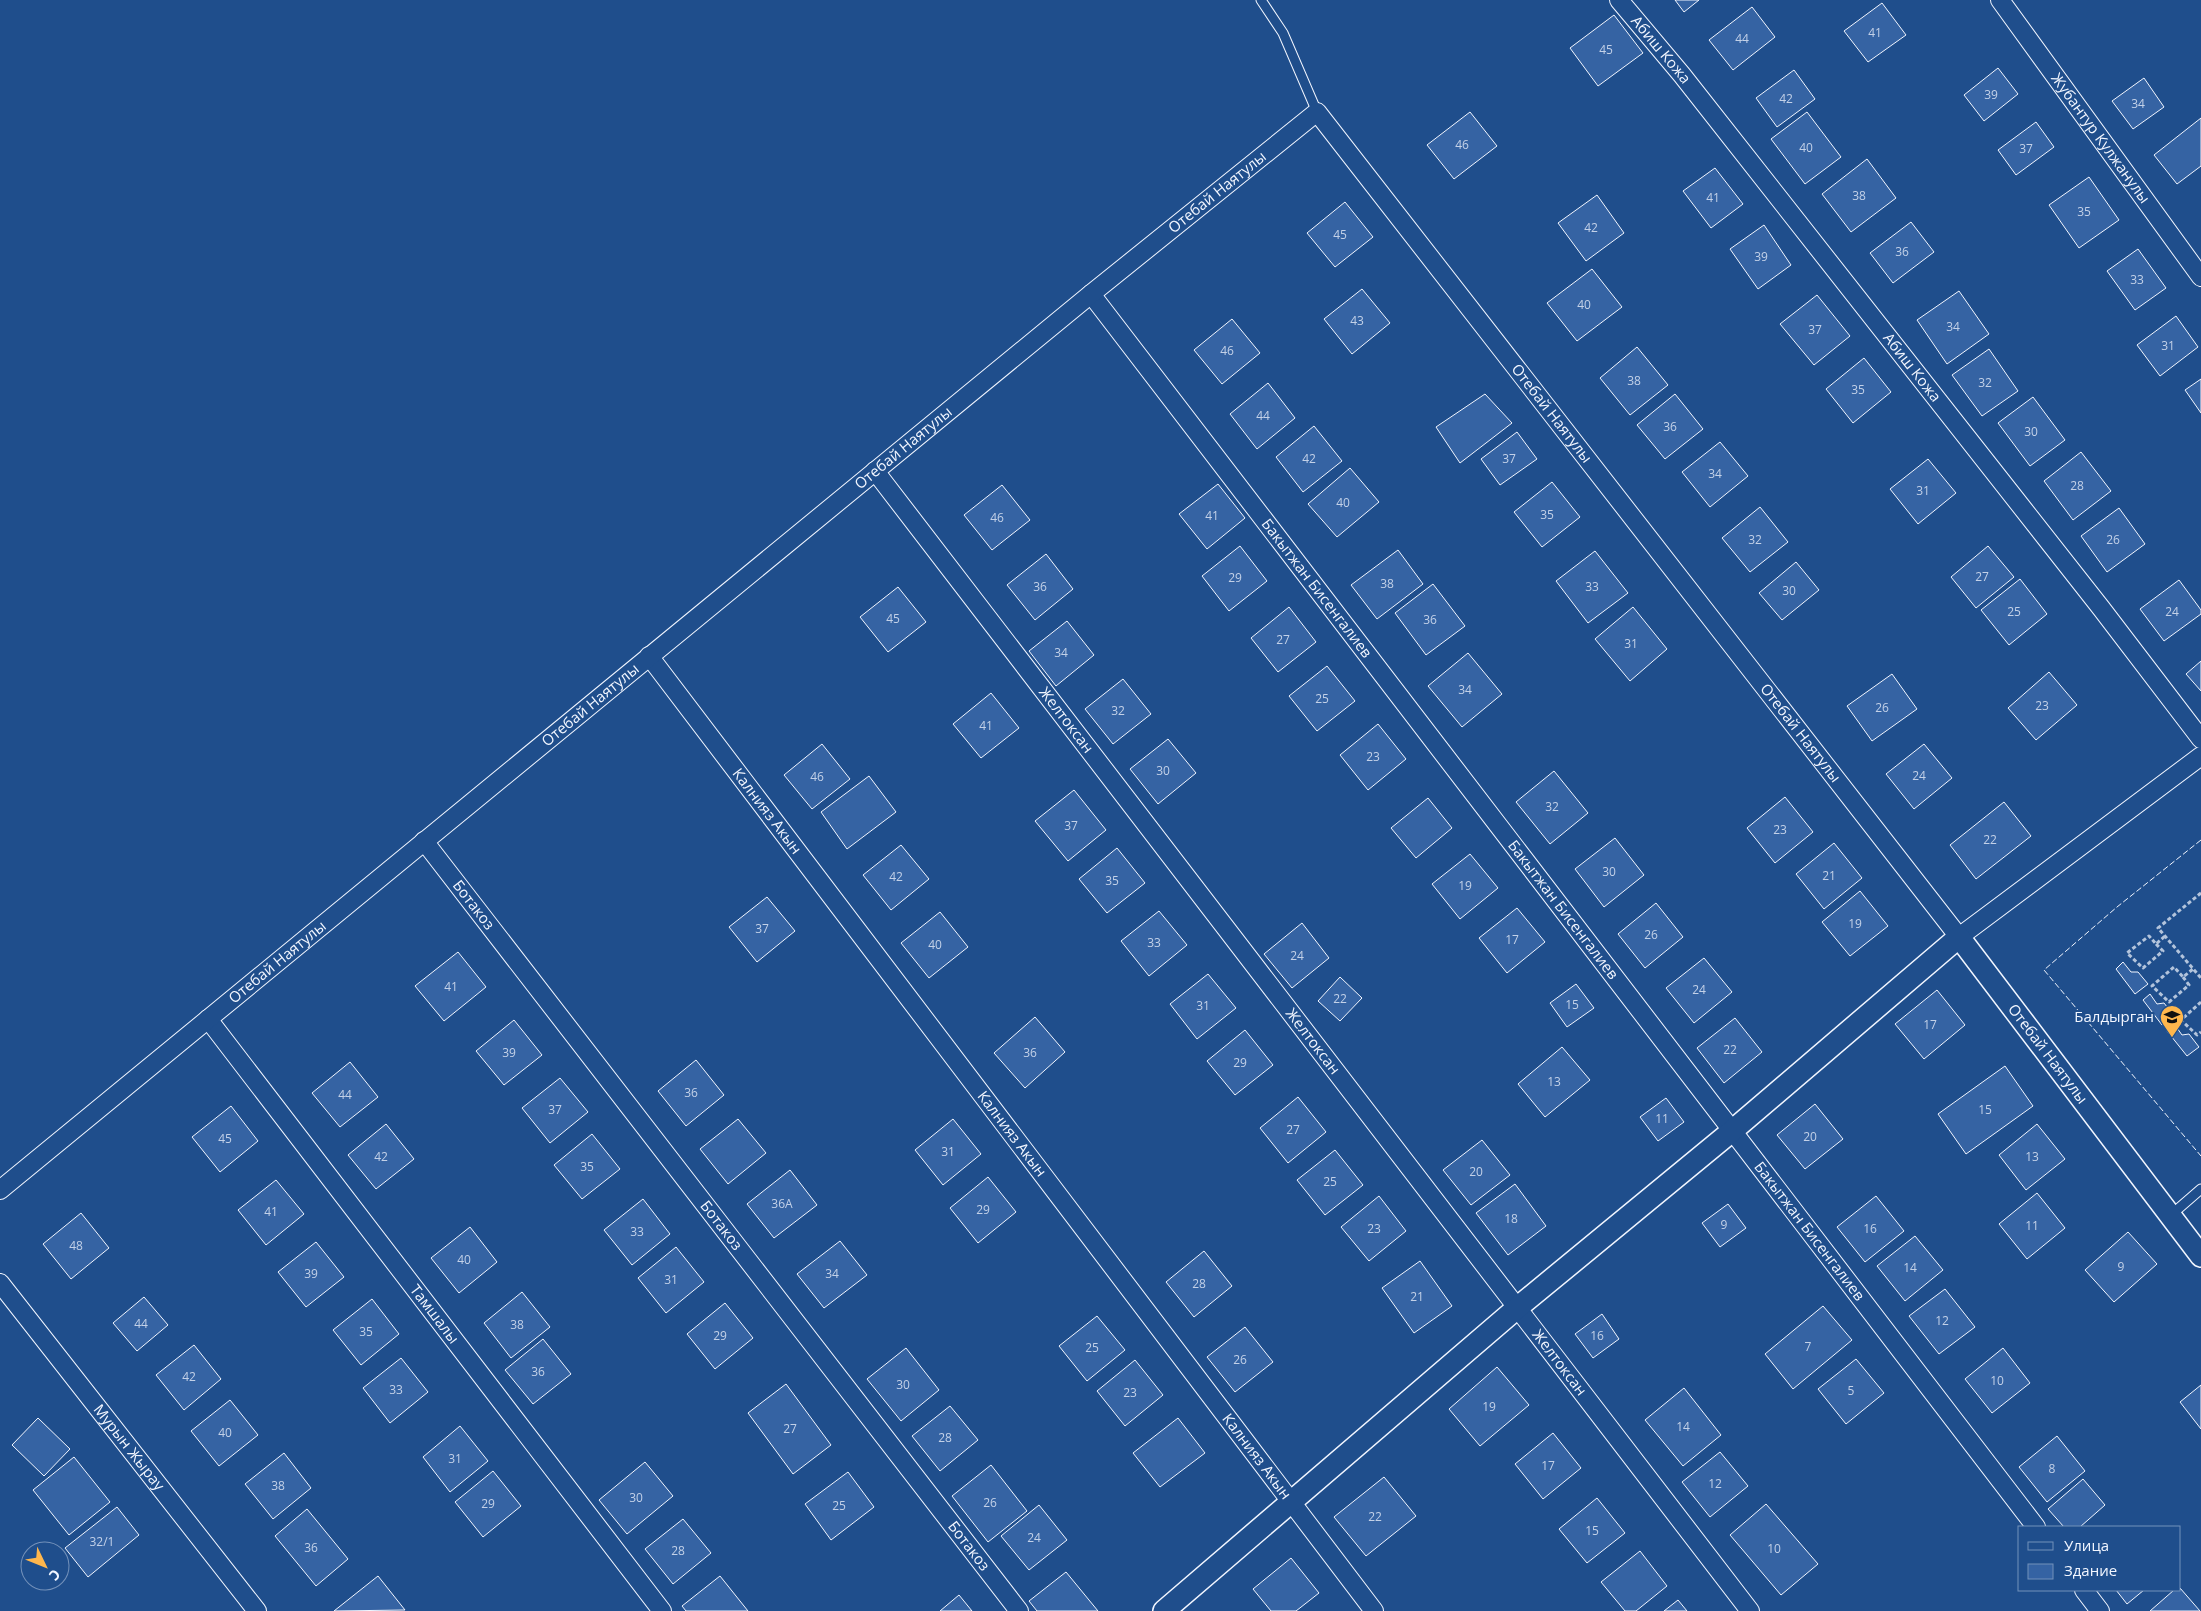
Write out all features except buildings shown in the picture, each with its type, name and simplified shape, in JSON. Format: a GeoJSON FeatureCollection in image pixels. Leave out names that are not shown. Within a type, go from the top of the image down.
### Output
{"type":"FeatureCollection","features":[{"type":"Feature","properties":{"kind":"street","name":"Абиш Кожа"},"geometry":{"type":"LineString","coordinates":[[1619,0],[1682,75],[2095,600],[2201,739]]}},
{"type":"Feature","properties":{"kind":"street","name":"Жубантур Кулжанулы"},"geometry":{"type":"LineString","coordinates":[[2000,0],[2201,277]]}},
{"type":"Feature","properties":{"kind":"street","name":"Отебай Наятулы"},"geometry":{"type":"LineString","coordinates":[[0,1190],[874,471],[1317,112],[1959,937],[2201,1256]]}},
{"type":"Feature","properties":{"kind":"street","name":"Бакытжан Бисенгалиев"},"geometry":{"type":"LineString","coordinates":[[1091,294],[2035,1526]]}},
{"type":"Feature","properties":{"kind":"street","name":"Желтоксан"},"geometry":{"type":"LineString","coordinates":[[874,471],[1750,1611]]}},
{"type":"Feature","properties":{"kind":"street","name":"Калнияз Акын"},"geometry":{"type":"LineString","coordinates":[[649,656],[1374,1611]]}},
{"type":"Feature","properties":{"kind":"street"},"geometry":{"type":"LineString","coordinates":[[1164,1611],[1517,1308],[1732,1131],[1959,937],[2201,756]]}},
{"type":"Feature","properties":{"kind":"street","name":"Ботакоз"},"geometry":{"type":"LineString","coordinates":[[424,842],[1018,1611]]}},
{"type":"Feature","properties":{"kind":"street","name":"Тамшалы"},"geometry":{"type":"LineString","coordinates":[[208,1019],[662,1611]]}},
{"type":"Feature","properties":{"kind":"street","name":"Мурын Жырау"},"geometry":{"type":"LineString","coordinates":[[0,1283],[257,1611]]}},
{"type":"Feature","properties":{"kind":"street"},"geometry":{"type":"LineString","coordinates":[[2085,1591],[2100,1611]]}},
{"type":"Feature","properties":{"kind":"lane"},"geometry":{"type":"LineString","coordinates":[[1261,0],[1283,33],[1317,112]]}},
{"type":"Feature","properties":{"kind":"lane"},"geometry":{"type":"LineString","coordinates":[[2170,1215],[2201,1189]]}},
{"type":"Feature","properties":{"kind":"path"},"geometry":{"type":"LineString","coordinates":[[2201,893],[2158,928],[2201,978]]}},
{"type":"Feature","properties":{"kind":"path"},"geometry":{"type":"LineString","coordinates":[[2148,936],[2156,944],[2162,951],[2143,968],[2127,952],[2148,936]]}},
{"type":"Feature","properties":{"kind":"path"},"geometry":{"type":"LineString","coordinates":[[2156,944],[2165,936]]}},
{"type":"Feature","properties":{"kind":"path"},"geometry":{"type":"LineString","coordinates":[[2174,967],[2183,977],[2189,985],[2169,1002],[2152,986],[2174,967]]}},
{"type":"Feature","properties":{"kind":"path"},"geometry":{"type":"LineString","coordinates":[[2183,977],[2193,969]]}},
{"type":"Feature","properties":{"kind":"path"},"geometry":{"type":"LineString","coordinates":[[2201,1002],[2181,1020],[2196,1036],[2201,1032]]}},
{"type":"Feature","properties":{"kind":"fence"},"geometry":{"type":"LineString","coordinates":[[2201,840],[2117,907],[2044,970],[2201,1156]]}},
{"type":"Feature","properties":{"kind":"place","name":"Балдырган"},"geometry":{"type":"Point","coordinates":[2172,1038]}}]}
